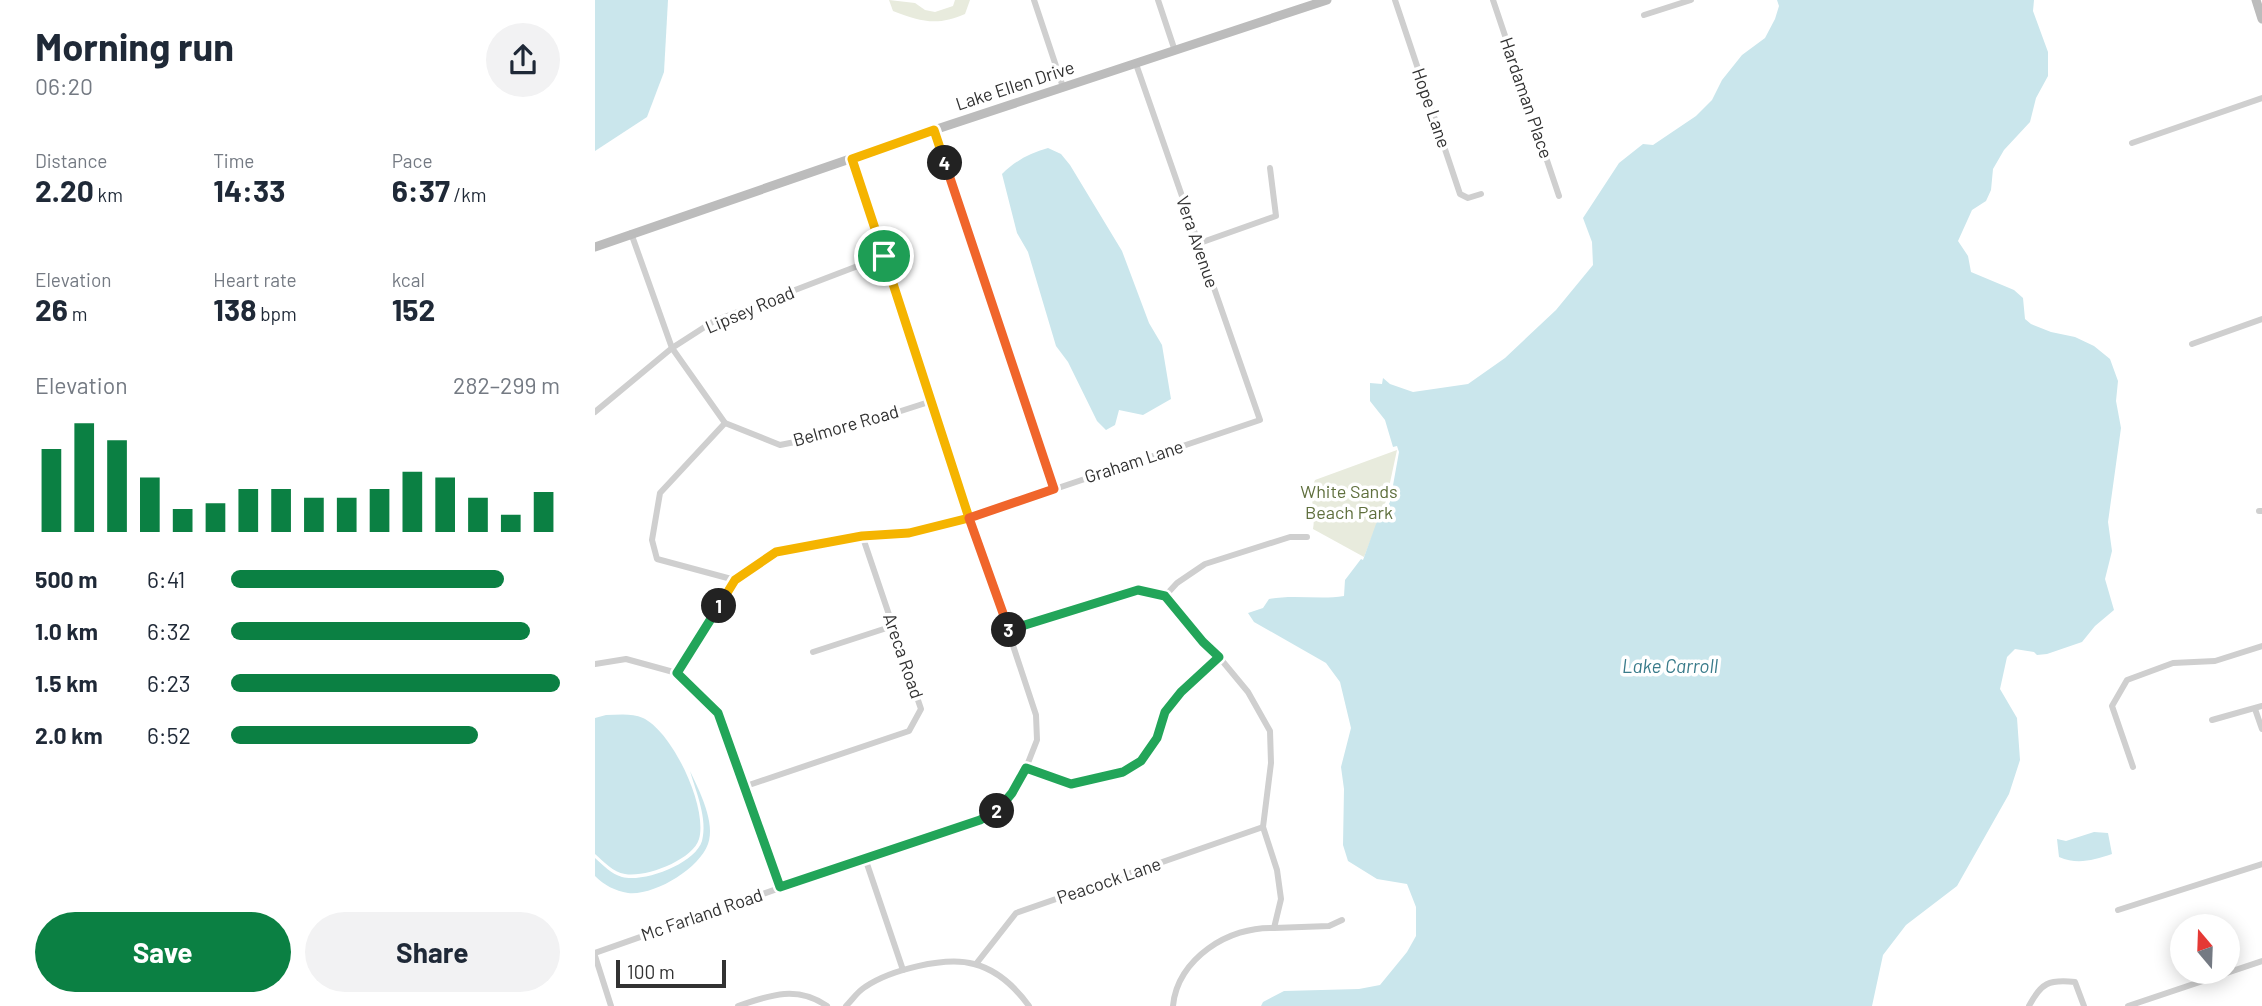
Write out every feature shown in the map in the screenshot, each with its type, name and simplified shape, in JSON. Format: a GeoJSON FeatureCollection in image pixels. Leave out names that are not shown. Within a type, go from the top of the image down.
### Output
{"type":"FeatureCollection","features":[{"type":"Feature","properties":{"kind":"street"},"geometry":{"type":"LineString","coordinates":[[1034,0],[1063,87]]}},
{"type":"Feature","properties":{"kind":"street"},"geometry":{"type":"LineString","coordinates":[[1158,0],[1175,51]]}},
{"type":"Feature","properties":{"kind":"street","name":"Lake Ellen Drive"},"geometry":{"type":"LineString","coordinates":[[595,247],[934,130],[1327,0]]}},
{"type":"Feature","properties":{"kind":"street","name":"Hope Lane"},"geometry":{"type":"LineString","coordinates":[[1395,0],[1460,194],[1468,198],[1481,194]]}},
{"type":"Feature","properties":{"kind":"street","name":"Hardaman Place"},"geometry":{"type":"LineString","coordinates":[[1493,0],[1559,195]]}},
{"type":"Feature","properties":{"kind":"street"},"geometry":{"type":"LineString","coordinates":[[1644,15],[1691,0]]}},
{"type":"Feature","properties":{"kind":"street"},"geometry":{"type":"LineString","coordinates":[[2256,0],[2262,19]]}},
{"type":"Feature","properties":{"kind":"street","name":"Vera Avenue"},"geometry":{"type":"LineString","coordinates":[[1136,64],[1260,420]]}},
{"type":"Feature","properties":{"kind":"street"},"geometry":{"type":"LineString","coordinates":[[2132,143],[2262,99]]}},
{"type":"Feature","properties":{"kind":"street"},"geometry":{"type":"LineString","coordinates":[[934,130],[1054,489]]}},
{"type":"Feature","properties":{"kind":"street","name":"Mc Farland Road"},"geometry":{"type":"LineString","coordinates":[[595,955],[780,887],[980,820],[997,811],[1012,793],[1037,740],[1036,715],[852,159]]}},
{"type":"Feature","properties":{"kind":"street"},"geometry":{"type":"LineString","coordinates":[[1197,244],[1276,216],[1270,168]]}},
{"type":"Feature","properties":{"kind":"street"},"geometry":{"type":"LineString","coordinates":[[631,233],[672,348],[725,423],[660,493],[652,540],[657,559],[735,580],[677,673]]}},
{"type":"Feature","properties":{"kind":"street","name":"Lipsey Road"},"geometry":{"type":"LineString","coordinates":[[595,412],[672,348],[714,321],[884,256]]}},
{"type":"Feature","properties":{"kind":"street"},"geometry":{"type":"LineString","coordinates":[[2192,344],[2262,319]]}},
{"type":"Feature","properties":{"kind":"street","name":"Belmore Road"},"geometry":{"type":"LineString","coordinates":[[725,423],[781,445],[820,437],[932,401]]}},
{"type":"Feature","properties":{"kind":"street","name":"Graham Lane"},"geometry":{"type":"LineString","coordinates":[[735,580],[776,552],[862,536],[909,533],[969,518],[1260,420]]}},
{"type":"Feature","properties":{"kind":"street","name":"Areca Road"},"geometry":{"type":"LineString","coordinates":[[746,786],[909,731],[921,709],[862,536]]}},
{"type":"Feature","properties":{"kind":"street"},"geometry":{"type":"LineString","coordinates":[[1165,596],[1205,564],[1290,537],[1307,537]]}},
{"type":"Feature","properties":{"kind":"street"},"geometry":{"type":"LineString","coordinates":[[1008,630],[1138,590],[1165,596],[1248,692],[1270,731],[1271,763],[1263,827],[1277,870],[1281,899],[1274,928]]}},
{"type":"Feature","properties":{"kind":"street"},"geometry":{"type":"LineString","coordinates":[[813,652],[893,626]]}},
{"type":"Feature","properties":{"kind":"street"},"geometry":{"type":"LineString","coordinates":[[2133,767],[2112,706],[2127,680],[2173,663],[2215,661],[2262,646]]}},
{"type":"Feature","properties":{"kind":"street"},"geometry":{"type":"LineString","coordinates":[[1026,768],[1071,784],[1123,772],[1141,761],[1157,738],[1165,712],[1181,692],[1219,657]]}},
{"type":"Feature","properties":{"kind":"street"},"geometry":{"type":"LineString","coordinates":[[595,664],[626,659],[677,673],[718,713],[780,887]]}},
{"type":"Feature","properties":{"kind":"street"},"geometry":{"type":"LineString","coordinates":[[2212,720],[2262,706]]}},
{"type":"Feature","properties":{"kind":"street"},"geometry":{"type":"LineString","coordinates":[[2255,709],[2262,729]]}},
{"type":"Feature","properties":{"kind":"street","name":"Peacock Lane"},"geometry":{"type":"LineString","coordinates":[[976,964],[1016,913],[1263,827]]}},
{"type":"Feature","properties":{"kind":"street"},"geometry":{"type":"LineString","coordinates":[[865,858],[903,971]]}},
{"type":"Feature","properties":{"kind":"street"},"geometry":{"type":"LineString","coordinates":[[2118,910],[2262,864]]}},
{"type":"Feature","properties":{"kind":"street"},"geometry":{"type":"LineString","coordinates":[[1173,1006],[1179,980],[1199,955],[1224,938],[1263,927],[1329,926],[1342,920]]}},
{"type":"Feature","properties":{"kind":"street"},"geometry":{"type":"LineString","coordinates":[[595,955],[611,1006]]}},
{"type":"Feature","properties":{"kind":"street"},"geometry":{"type":"LineString","coordinates":[[846,1006],[864,987],[903,971],[944,960],[976,964],[1014,986],[1030,1006]]}},
{"type":"Feature","properties":{"kind":"street"},"geometry":{"type":"LineString","coordinates":[[2128,1006],[2262,961]]}},
{"type":"Feature","properties":{"kind":"street"},"geometry":{"type":"LineString","coordinates":[[2029,1006],[2038,989],[2055,979],[2075,982],[2084,1006]]}},
{"type":"Feature","properties":{"kind":"street"},"geometry":{"type":"LineString","coordinates":[[739,1006],[770,995],[788,993],[807,995],[827,1006]]}},
{"type":"Feature","properties":{"kind":"green space"},"geometry":{"type":"Polygon","coordinates":[[[889,0],[915,3],[925,10],[935,12],[953,6],[955,0],[970,0],[965,14],[946,20],[929,21],[893,11],[889,0]]]}},
{"type":"Feature","properties":{"kind":"green space","name":"White Sands Beach Park"},"geometry":{"type":"Polygon","coordinates":[[[1397,450],[1386,501],[1364,557],[1313,529],[1312,492],[1315,480],[1397,450]]]}},
{"type":"Feature","properties":{"kind":"water"},"geometry":{"type":"Polygon","coordinates":[[[595,0],[668,0],[664,72],[647,117],[595,151],[595,0]]]}},
{"type":"Feature","properties":{"kind":"water","name":"Lake Carroll"},"geometry":{"type":"Polygon","coordinates":[[[1777,0],[2034,0],[2033,11],[2048,52],[2048,76],[2036,98],[2030,122],[2004,150],[1993,169],[1991,190],[1986,201],[1972,210],[1958,241],[1968,256],[1971,272],[2014,290],[2023,298],[2025,319],[2031,324],[2075,337],[2094,346],[2110,359],[2118,381],[2116,401],[2121,428],[2108,522],[2112,551],[2105,579],[2114,610],[2095,626],[2082,642],[2047,654],[2037,655],[2034,652],[2015,649],[2007,657],[2000,689],[2017,718],[2020,760],[2009,794],[1957,886],[1906,925],[1883,955],[1872,1006],[1261,1006],[1263,1002],[1284,991],[1359,989],[1380,985],[1407,952],[1416,936],[1416,907],[1407,884],[1377,879],[1348,861],[1343,845],[1344,789],[1341,767],[1351,728],[1340,682],[1326,663],[1254,622],[1248,613],[1263,608],[1269,599],[1344,596],[1345,580],[1361,559],[1363,560],[1376,524],[1390,502],[1399,452],[1397,446],[1393,447],[1385,420],[1370,401],[1370,383],[1382,384],[1383,378],[1390,384],[1413,392],[1468,384],[1505,358],[1556,310],[1593,265],[1592,242],[1583,218],[1619,163],[1643,144],[1653,145],[1696,116],[1712,100],[1722,80],[1742,55],[1765,38],[1775,19],[1779,6],[1777,0]]]}},
{"type":"Feature","properties":{"kind":"water"},"geometry":{"type":"Polygon","coordinates":[[[1048,148],[1061,154],[1070,165],[1122,251],[1149,323],[1162,345],[1171,399],[1143,415],[1119,410],[1115,425],[1106,430],[1097,421],[1068,362],[1056,346],[1028,252],[1017,233],[1002,174],[1023,158],[1048,148]]]}},
{"type":"Feature","properties":{"kind":"water"},"geometry":{"type":"Polygon","coordinates":[[[606,715],[634,715],[654,726],[676,754],[693,791],[700,825],[699,839],[688,854],[656,870],[634,875],[621,873],[595,854],[595,718],[606,715]]]}},
{"type":"Feature","properties":{"kind":"water"},"geometry":{"type":"Polygon","coordinates":[[[690,771],[710,826],[708,844],[695,863],[674,879],[639,893],[619,891],[598,879],[595,876],[595,858],[614,874],[631,878],[667,870],[697,849],[702,841],[703,824],[701,806],[690,771]]]}},
{"type":"Feature","properties":{"kind":"water"},"geometry":{"type":"Polygon","coordinates":[[[2094,832],[2108,833],[2112,854],[2079,861],[2059,857],[2057,839],[2066,841],[2094,832]]]}},
{"type":"Feature","properties":{"kind":"route"},"geometry":{"type":"LineString","coordinates":[[884,256],[852,159],[934,130],[1054,489],[969,518],[1008,630],[1138,590],[1165,596],[1219,657],[1181,692],[1165,712],[1157,738],[1141,761],[1123,772],[1071,784],[1026,768],[1012,793],[997,811],[980,820],[780,887],[718,713],[677,673],[735,580],[776,552],[862,536],[909,533],[969,518],[884,256]]}}]}
